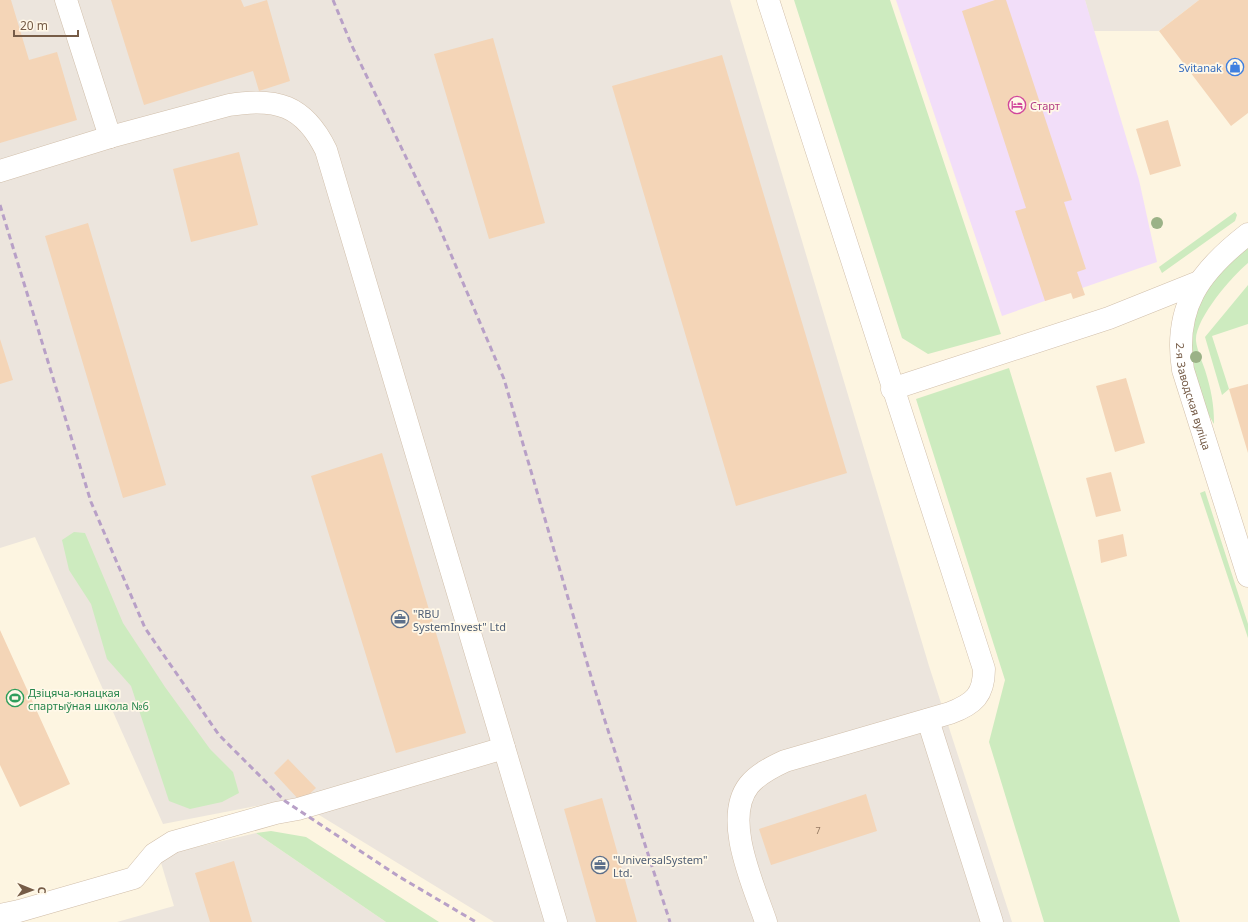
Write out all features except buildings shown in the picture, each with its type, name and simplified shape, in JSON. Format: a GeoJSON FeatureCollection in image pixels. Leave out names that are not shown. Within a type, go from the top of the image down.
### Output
{"type":"FeatureCollection","features":[{"type":"Feature","properties":{"kind":"street"},"geometry":{"type":"LineString","coordinates":[[66,0],[110,137]]}},
{"type":"Feature","properties":{"kind":"street"},"geometry":{"type":"LineString","coordinates":[[766,922],[742,851],[738,828],[740,805],[749,785],[766,771],[785,761],[928,720],[964,708],[974,701],[980,692],[984,681],[984,669],[892,388],[768,0]]}},
{"type":"Feature","properties":{"kind":"street"},"geometry":{"type":"LineString","coordinates":[[0,171],[110,137],[229,104],[252,102],[280,104],[295,111],[309,121],[319,135],[326,150],[556,922]]}},
{"type":"Feature","properties":{"kind":"street","name":"2-я Заводская вуліца"},"geometry":{"type":"LineString","coordinates":[[1248,234],[1214,264],[1199,282],[1187,304],[1182,322],[1180,349],[1183,370],[1248,576]]}},
{"type":"Feature","properties":{"kind":"street"},"geometry":{"type":"LineString","coordinates":[[892,388],[1109,318],[1199,282]]}},
{"type":"Feature","properties":{"kind":"street"},"geometry":{"type":"LineString","coordinates":[[928,720],[992,922]]}},
{"type":"Feature","properties":{"kind":"street"},"geometry":{"type":"LineString","coordinates":[[0,915],[19,911],[134,878],[154,854],[173,842],[276,813],[298,809],[504,748]]}},
{"type":"Feature","properties":{"kind":"shaded area"},"geometry":{"type":"Polygon","coordinates":[[[0,0],[730,0],[929,666],[1012,922],[494,922],[293,799],[163,824],[35,537],[0,548],[0,0]]]}},
{"type":"Feature","properties":{"kind":"shaded area"},"geometry":{"type":"Polygon","coordinates":[[[896,0],[1085,0],[1139,180],[1157,262],[1002,316],[896,0]]]}},
{"type":"Feature","properties":{"kind":"shaded area"},"geometry":{"type":"Polygon","coordinates":[[[1085,0],[1199,0],[1159,31],[1093,31],[1085,0]]]}},
{"type":"Feature","properties":{"kind":"shaded area"},"geometry":{"type":"Polygon","coordinates":[[[256,833],[386,922],[117,922],[174,906],[159,856],[256,833]]]}},
{"type":"Feature","properties":{"kind":"green space"},"geometry":{"type":"Polygon","coordinates":[[[794,0],[890,0],[1001,334],[928,354],[902,338],[794,0]]]}},
{"type":"Feature","properties":{"kind":"green space"},"geometry":{"type":"Polygon","coordinates":[[[1235,212],[1237,215],[1235,221],[1162,273],[1159,267],[1235,212]]]}},
{"type":"Feature","properties":{"kind":"green space"},"geometry":{"type":"Polygon","coordinates":[[[1248,241],[1248,263],[1215,299],[1201,322],[1197,332],[1196,341],[1198,352],[1212,397],[1214,424],[1192,387],[1186,331],[1204,286],[1248,241]]]}},
{"type":"Feature","properties":{"kind":"green space"},"geometry":{"type":"Polygon","coordinates":[[[1248,285],[1248,324],[1212,336],[1229,389],[1222,395],[1205,337],[1248,285]]]}},
{"type":"Feature","properties":{"kind":"green space"},"geometry":{"type":"Polygon","coordinates":[[[1009,368],[1180,922],[1044,922],[989,742],[1005,680],[916,399],[1009,368]]]}},
{"type":"Feature","properties":{"kind":"green space"},"geometry":{"type":"Polygon","coordinates":[[[1205,491],[1248,624],[1248,638],[1200,493],[1205,491]]]}},
{"type":"Feature","properties":{"kind":"green space"},"geometry":{"type":"Polygon","coordinates":[[[74,532],[85,533],[123,623],[165,687],[210,749],[233,772],[239,793],[222,802],[190,809],[169,801],[131,686],[107,659],[91,604],[69,570],[62,540],[74,532]]]}},
{"type":"Feature","properties":{"kind":"green space"},"geometry":{"type":"Polygon","coordinates":[[[271,831],[306,837],[439,922],[386,922],[256,833],[271,831]]]}},
{"type":"Feature","properties":{"kind":"railway"},"geometry":{"type":"LineString","coordinates":[[333,0],[352,46],[435,217],[504,379],[595,690],[670,922]]}},
{"type":"Feature","properties":{"kind":"railway"},"geometry":{"type":"LineString","coordinates":[[0,205],[91,502],[145,628],[219,735],[285,801],[398,876],[476,922]]}},
{"type":"Feature","properties":{"kind":"place","name":"Svitanak"},"geometry":{"type":"Point","coordinates":[1235,67]}},
{"type":"Feature","properties":{"kind":"place","name":"Старт"},"geometry":{"type":"Point","coordinates":[1017,105]}},
{"type":"Feature","properties":{"kind":"place","name":"\"RBU SystemInvest\" Ltd"},"geometry":{"type":"Point","coordinates":[400,619]}},
{"type":"Feature","properties":{"kind":"place","name":"Дзіцяча-юнацкая спартыўная школа №6"},"geometry":{"type":"Point","coordinates":[15,698]}},
{"type":"Feature","properties":{"kind":"place","name":"\"UniversalSystem\" Ltd."},"geometry":{"type":"Point","coordinates":[600,865]}}]}
